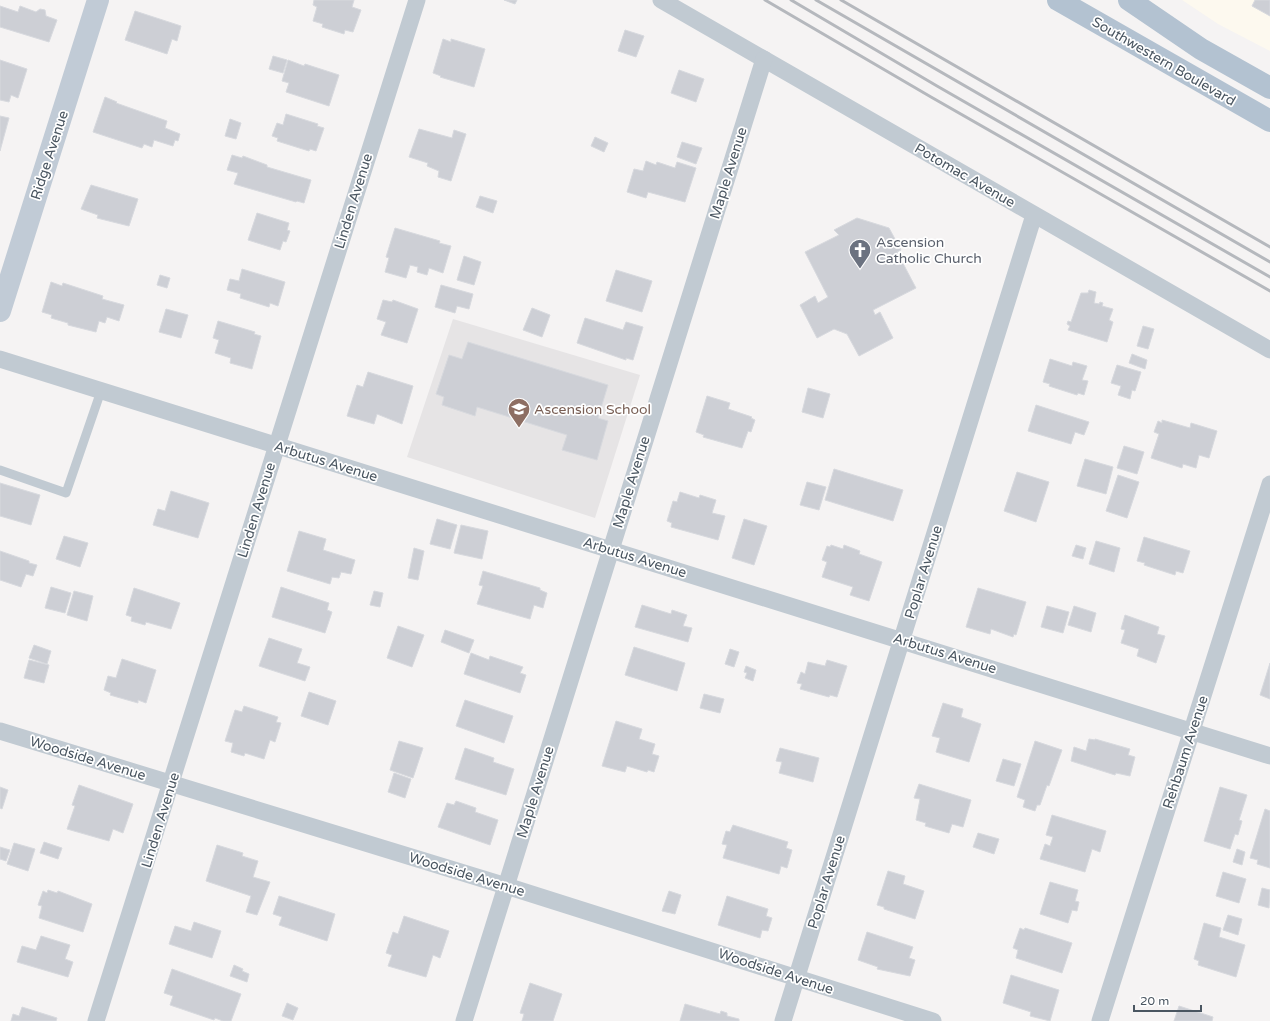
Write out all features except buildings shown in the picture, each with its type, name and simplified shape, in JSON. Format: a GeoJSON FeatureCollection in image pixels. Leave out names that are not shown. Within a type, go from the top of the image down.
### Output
{"type":"FeatureCollection","features":[{"type":"Feature","properties":{"kind":"main road","name":"Southwestern Boulevard"},"geometry":{"type":"LineString","coordinates":[[1058,0],[1270,121]]}},
{"type":"Feature","properties":{"kind":"main road","name":"Southwestern Boulevard"},"geometry":{"type":"LineString","coordinates":[[1129,0],[1201,49],[1270,88]]}},
{"type":"Feature","properties":{"kind":"street","name":"Ridge Avenue"},"geometry":{"type":"LineString","coordinates":[[0,311],[6,268],[98,0]]}},
{"type":"Feature","properties":{"kind":"street","name":"Linden Avenue"},"geometry":{"type":"LineString","coordinates":[[96,1021],[416,0]]}},
{"type":"Feature","properties":{"kind":"street","name":"Potomac Avenue"},"geometry":{"type":"LineString","coordinates":[[661,0],[764,58],[1034,216],[1270,350]]}},
{"type":"Feature","properties":{"kind":"street","name":"Maple Avenue"},"geometry":{"type":"LineString","coordinates":[[464,1021],[764,58]]}},
{"type":"Feature","properties":{"kind":"street","name":"Poplar Avenue"},"geometry":{"type":"LineString","coordinates":[[783,1021],[1034,216]]}},
{"type":"Feature","properties":{"kind":"street","name":"Arbutus Avenue"},"geometry":{"type":"LineString","coordinates":[[0,359],[1192,730],[1270,756]]}},
{"type":"Feature","properties":{"kind":"street","name":"Rehbaum Avenue"},"geometry":{"type":"LineString","coordinates":[[1100,1021],[1270,484]]}},
{"type":"Feature","properties":{"kind":"street","name":"Woodside Avenue"},"geometry":{"type":"LineString","coordinates":[[0,731],[506,886],[933,1021]]}},
{"type":"Feature","properties":{"kind":"lane"},"geometry":{"type":"LineString","coordinates":[[0,470],[66,493],[101,391]]}},
{"type":"Feature","properties":{"kind":"shaded area"},"geometry":{"type":"Polygon","coordinates":[[[1182,0],[1270,0],[1270,51],[1218,24],[1182,0]]]}},
{"type":"Feature","properties":{"kind":"shaded area","name":"Ascension School"},"geometry":{"type":"Polygon","coordinates":[[[453,319],[640,375],[595,518],[407,457],[453,319]]]}},
{"type":"Feature","properties":{"kind":"railway"},"geometry":{"type":"LineString","coordinates":[[765,0],[1270,291]]}},
{"type":"Feature","properties":{"kind":"railway"},"geometry":{"type":"LineString","coordinates":[[791,0],[937,86],[1270,277]]}},
{"type":"Feature","properties":{"kind":"railway"},"geometry":{"type":"LineString","coordinates":[[816,0],[1270,262]]}},
{"type":"Feature","properties":{"kind":"railway"},"geometry":{"type":"LineString","coordinates":[[841,0],[1270,247]]}},
{"type":"Feature","properties":{"kind":"place","name":"Ascension Catholic Church"},"geometry":{"type":"Point","coordinates":[860,270]}},
{"type":"Feature","properties":{"kind":"place","name":"Ascension School"},"geometry":{"type":"Point","coordinates":[519,428]}}]}
